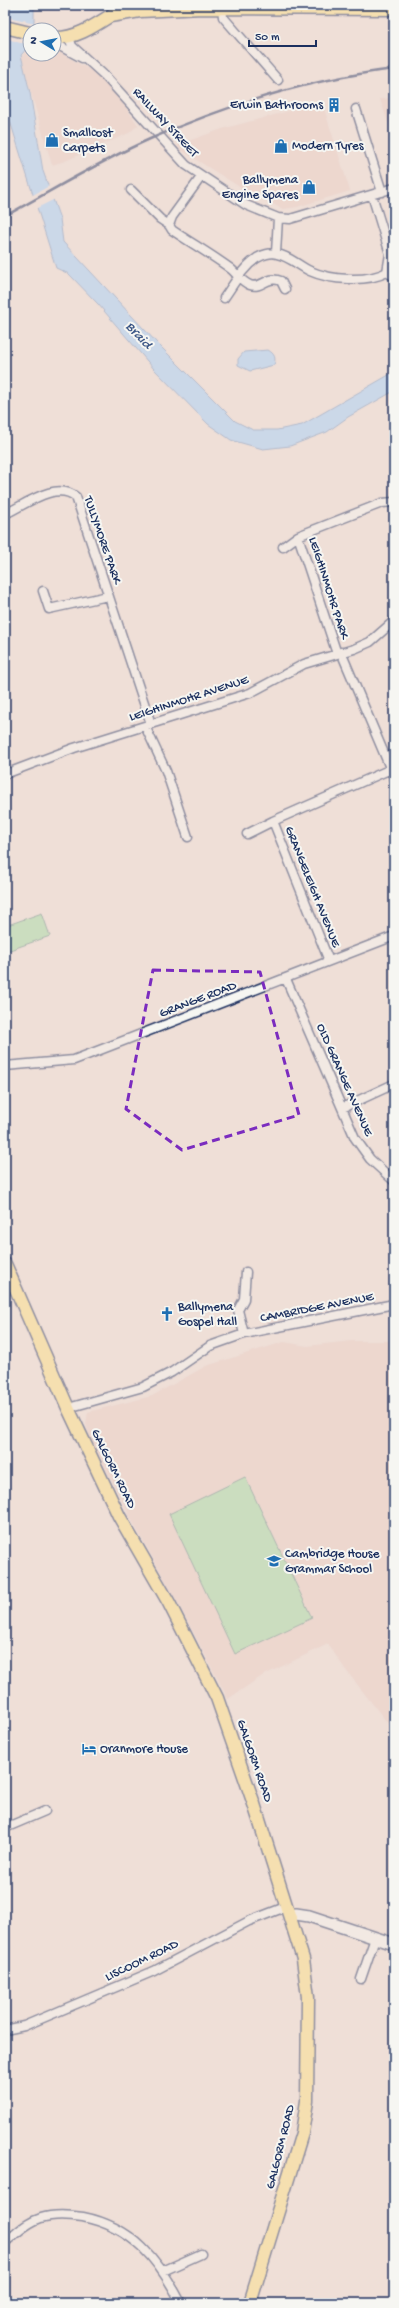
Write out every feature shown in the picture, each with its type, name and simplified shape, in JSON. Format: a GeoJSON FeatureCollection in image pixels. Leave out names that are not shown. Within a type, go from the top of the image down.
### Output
{"type":"FeatureCollection","features":[{"type":"Feature","properties":{"kind":"main road"},"geometry":{"type":"LineString","coordinates":[[62,37],[81,33],[127,5]]}},
{"type":"Feature","properties":{"kind":"main road"},"geometry":{"type":"LineString","coordinates":[[357,5],[369,9]]}},
{"type":"Feature","properties":{"kind":"main road"},"geometry":{"type":"LineString","coordinates":[[110,16],[162,7],[329,7],[394,10]]}},
{"type":"Feature","properties":{"kind":"main road"},"geometry":{"type":"LineString","coordinates":[[5,27],[22,31]]}},
{"type":"Feature","properties":{"kind":"main road","name":"GALGORM ROAD"},"geometry":{"type":"LineString","coordinates":[[5,1264],[68,1408],[119,1516],[169,1603],[217,1698],[289,1911],[303,1959],[308,1997],[307,2101],[300,2140],[250,2303]]}},
{"type":"Feature","properties":{"kind":"street"},"geometry":{"type":"LineString","coordinates":[[222,8],[223,17],[278,80]]}},
{"type":"Feature","properties":{"kind":"street","name":"RAILWAY STREET"},"geometry":{"type":"LineString","coordinates":[[69,37],[72,46],[84,59],[109,80],[172,152],[201,177],[246,205],[278,218],[300,217],[394,188]]}},
{"type":"Feature","properties":{"kind":"street"},"geometry":{"type":"LineString","coordinates":[[62,47],[84,59]]}},
{"type":"Feature","properties":{"kind":"street"},"geometry":{"type":"LineString","coordinates":[[356,109],[382,192]]}},
{"type":"Feature","properties":{"kind":"street"},"geometry":{"type":"LineString","coordinates":[[169,225],[172,217],[201,177]]}},
{"type":"Feature","properties":{"kind":"street"},"geometry":{"type":"LineString","coordinates":[[131,190],[160,219],[169,225],[172,230],[232,270],[249,285],[258,286],[269,279],[275,279],[281,281],[284,289]]}},
{"type":"Feature","properties":{"kind":"street"},"geometry":{"type":"LineString","coordinates":[[224,298],[246,267],[258,258],[276,253],[309,271],[327,277],[338,279],[390,275],[390,254],[372,195]]}},
{"type":"Feature","properties":{"kind":"street"},"geometry":{"type":"LineString","coordinates":[[276,253],[278,218]]}},
{"type":"Feature","properties":{"kind":"street","name":"TULLYMORE PARK"},"geometry":{"type":"LineString","coordinates":[[5,514],[50,492],[62,490],[72,494],[79,501],[148,725],[166,771],[188,837]]}},
{"type":"Feature","properties":{"kind":"street","name":"LEIGHINMOHR PARK"},"geometry":{"type":"LineString","coordinates":[[339,653],[298,536],[377,505],[394,502]]}},
{"type":"Feature","properties":{"kind":"street"},"geometry":{"type":"LineString","coordinates":[[283,548],[298,536]]}},
{"type":"Feature","properties":{"kind":"street","name":"TULLYMORE PARK"},"geometry":{"type":"LineString","coordinates":[[43,591],[49,609],[108,596]]}},
{"type":"Feature","properties":{"kind":"street","name":"LEIGHINMOHR AVENUE"},"geometry":{"type":"LineString","coordinates":[[5,774],[74,748],[250,693],[304,664],[370,642],[394,621]]}},
{"type":"Feature","properties":{"kind":"street"},"geometry":{"type":"LineString","coordinates":[[339,653],[394,777]]}},
{"type":"Feature","properties":{"kind":"street","name":"GRANGELEIGH AVENUE"},"geometry":{"type":"LineString","coordinates":[[247,834],[391,769]]}},
{"type":"Feature","properties":{"kind":"street","name":"GRANGELEIGH AVENUE"},"geometry":{"type":"LineString","coordinates":[[273,821],[329,962]]}},
{"type":"Feature","properties":{"kind":"street","name":"GRANGE ROAD"},"geometry":{"type":"LineString","coordinates":[[5,1066],[74,1060],[394,936]]}},
{"type":"Feature","properties":{"kind":"street","name":"OLD GRANGE AVENUE"},"geometry":{"type":"LineString","coordinates":[[286,979],[355,1138],[362,1149],[382,1172],[394,1181]]}},
{"type":"Feature","properties":{"kind":"street"},"geometry":{"type":"LineString","coordinates":[[342,1108],[394,1084]]}},
{"type":"Feature","properties":{"kind":"street","name":"CAMBRIDGE AVENUE"},"geometry":{"type":"LineString","coordinates":[[244,1334],[238,1310],[244,1299],[246,1272]]}},
{"type":"Feature","properties":{"kind":"street","name":"CAMBRIDGE AVENUE"},"geometry":{"type":"LineString","coordinates":[[68,1408],[142,1387],[172,1372],[210,1346],[244,1334],[394,1304]]}},
{"type":"Feature","properties":{"kind":"street"},"geometry":{"type":"LineString","coordinates":[[5,1828],[45,1811]]}},
{"type":"Feature","properties":{"kind":"street"},"geometry":{"type":"LineString","coordinates":[[289,1911],[296,1914],[309,1916],[394,1944]]}},
{"type":"Feature","properties":{"kind":"street","name":"LISCOOM ROAD"},"geometry":{"type":"LineString","coordinates":[[5,2030],[24,2026],[154,1971],[249,1921],[289,1911]]}},
{"type":"Feature","properties":{"kind":"street"},"geometry":{"type":"LineString","coordinates":[[361,1979],[375,1938]]}},
{"type":"Feature","properties":{"kind":"street"},"geometry":{"type":"LineString","coordinates":[[5,2242],[32,2221],[42,2218],[75,2216],[97,2220],[118,2228],[136,2240],[163,2272],[181,2303]]}},
{"type":"Feature","properties":{"kind":"street"},"geometry":{"type":"LineString","coordinates":[[163,2272],[201,2254]]}},
{"type":"Feature","properties":{"kind":"highlighted area"},"geometry":{"type":"Polygon","coordinates":[[[153,970],[260,972],[299,1115],[182,1150],[126,1109],[153,970]]]}},
{"type":"Feature","properties":{"kind":"shaded area"},"geometry":{"type":"Polygon","coordinates":[[[62,54],[90,70],[105,83],[117,95],[138,125],[129,133],[65,161],[52,165],[22,62],[62,62],[62,54]]]}},
{"type":"Feature","properties":{"kind":"shaded area"},"geometry":{"type":"Polygon","coordinates":[[[394,98],[394,140],[380,99],[394,98]]]}},
{"type":"Feature","properties":{"kind":"shaded area"},"geometry":{"type":"Polygon","coordinates":[[[322,102],[350,191],[297,207],[283,209],[246,191],[181,150],[177,145],[222,129],[322,102]]]}},
{"type":"Feature","properties":{"kind":"shaded area","name":"Cambridge House Grammar School"},"geometry":{"type":"Polygon","coordinates":[[[351,1341],[394,1341],[394,1731],[345,1669],[328,1644],[262,1676],[228,1699],[178,1603],[131,1519],[90,1438],[86,1424],[88,1412],[152,1396],[206,1366],[284,1342],[307,1346],[351,1341]]]}},
{"type":"Feature","properties":{"kind":"green space"},"geometry":{"type":"Polygon","coordinates":[[[42,913],[50,936],[7,951],[5,926],[42,913]]]}},
{"type":"Feature","properties":{"kind":"green space"},"geometry":{"type":"Polygon","coordinates":[[[245,1477],[312,1618],[235,1654],[169,1514],[245,1477]]]}},
{"type":"Feature","properties":{"kind":"water","name":"Braid"},"geometry":{"type":"Polygon","coordinates":[[[5,5],[34,5],[34,22],[22,22],[21,55],[30,93],[43,171],[60,219],[63,242],[157,343],[235,421],[253,430],[277,430],[302,425],[394,372],[394,391],[348,417],[327,432],[290,446],[263,449],[231,440],[208,424],[154,369],[98,304],[69,274],[56,268],[5,105],[5,5]]]}},
{"type":"Feature","properties":{"kind":"water"},"geometry":{"type":"Polygon","coordinates":[[[268,350],[274,356],[274,365],[250,371],[238,365],[238,359],[244,352],[268,350]]]}},
{"type":"Feature","properties":{"kind":"pier"},"geometry":{"type":"Polygon","coordinates":[[[5,17],[11,17],[12,19],[22,21],[25,20],[26,22],[22,22],[22,43],[8,39],[6,40],[5,17]]]}},
{"type":"Feature","properties":{"kind":"pier"},"geometry":{"type":"Polygon","coordinates":[[[51,185],[55,199],[35,209],[31,196],[51,185]]]}},
{"type":"Feature","properties":{"kind":"railway"},"geometry":{"type":"LineString","coordinates":[[5,216],[95,166],[131,148],[209,115],[270,95],[332,79],[394,69]]}},
{"type":"Feature","properties":{"kind":"place","name":"Erwin Bathrooms"},"geometry":{"type":"Point","coordinates":[334,105]}},
{"type":"Feature","properties":{"kind":"place","name":"Smallcost Carpets"},"geometry":{"type":"Point","coordinates":[52,140]}},
{"type":"Feature","properties":{"kind":"place","name":"Modern Tyres"},"geometry":{"type":"Point","coordinates":[281,146]}},
{"type":"Feature","properties":{"kind":"place","name":"Ballymena Engine Spares"},"geometry":{"type":"Point","coordinates":[309,187]}},
{"type":"Feature","properties":{"kind":"place","name":"Ballymena Gospel Hall"},"geometry":{"type":"Point","coordinates":[167,1314]}},
{"type":"Feature","properties":{"kind":"place","name":"Cambridge House Grammar School"},"geometry":{"type":"Point","coordinates":[274,1561]}},
{"type":"Feature","properties":{"kind":"place","name":"Oranmore House"},"geometry":{"type":"Point","coordinates":[89,1749]}}]}
